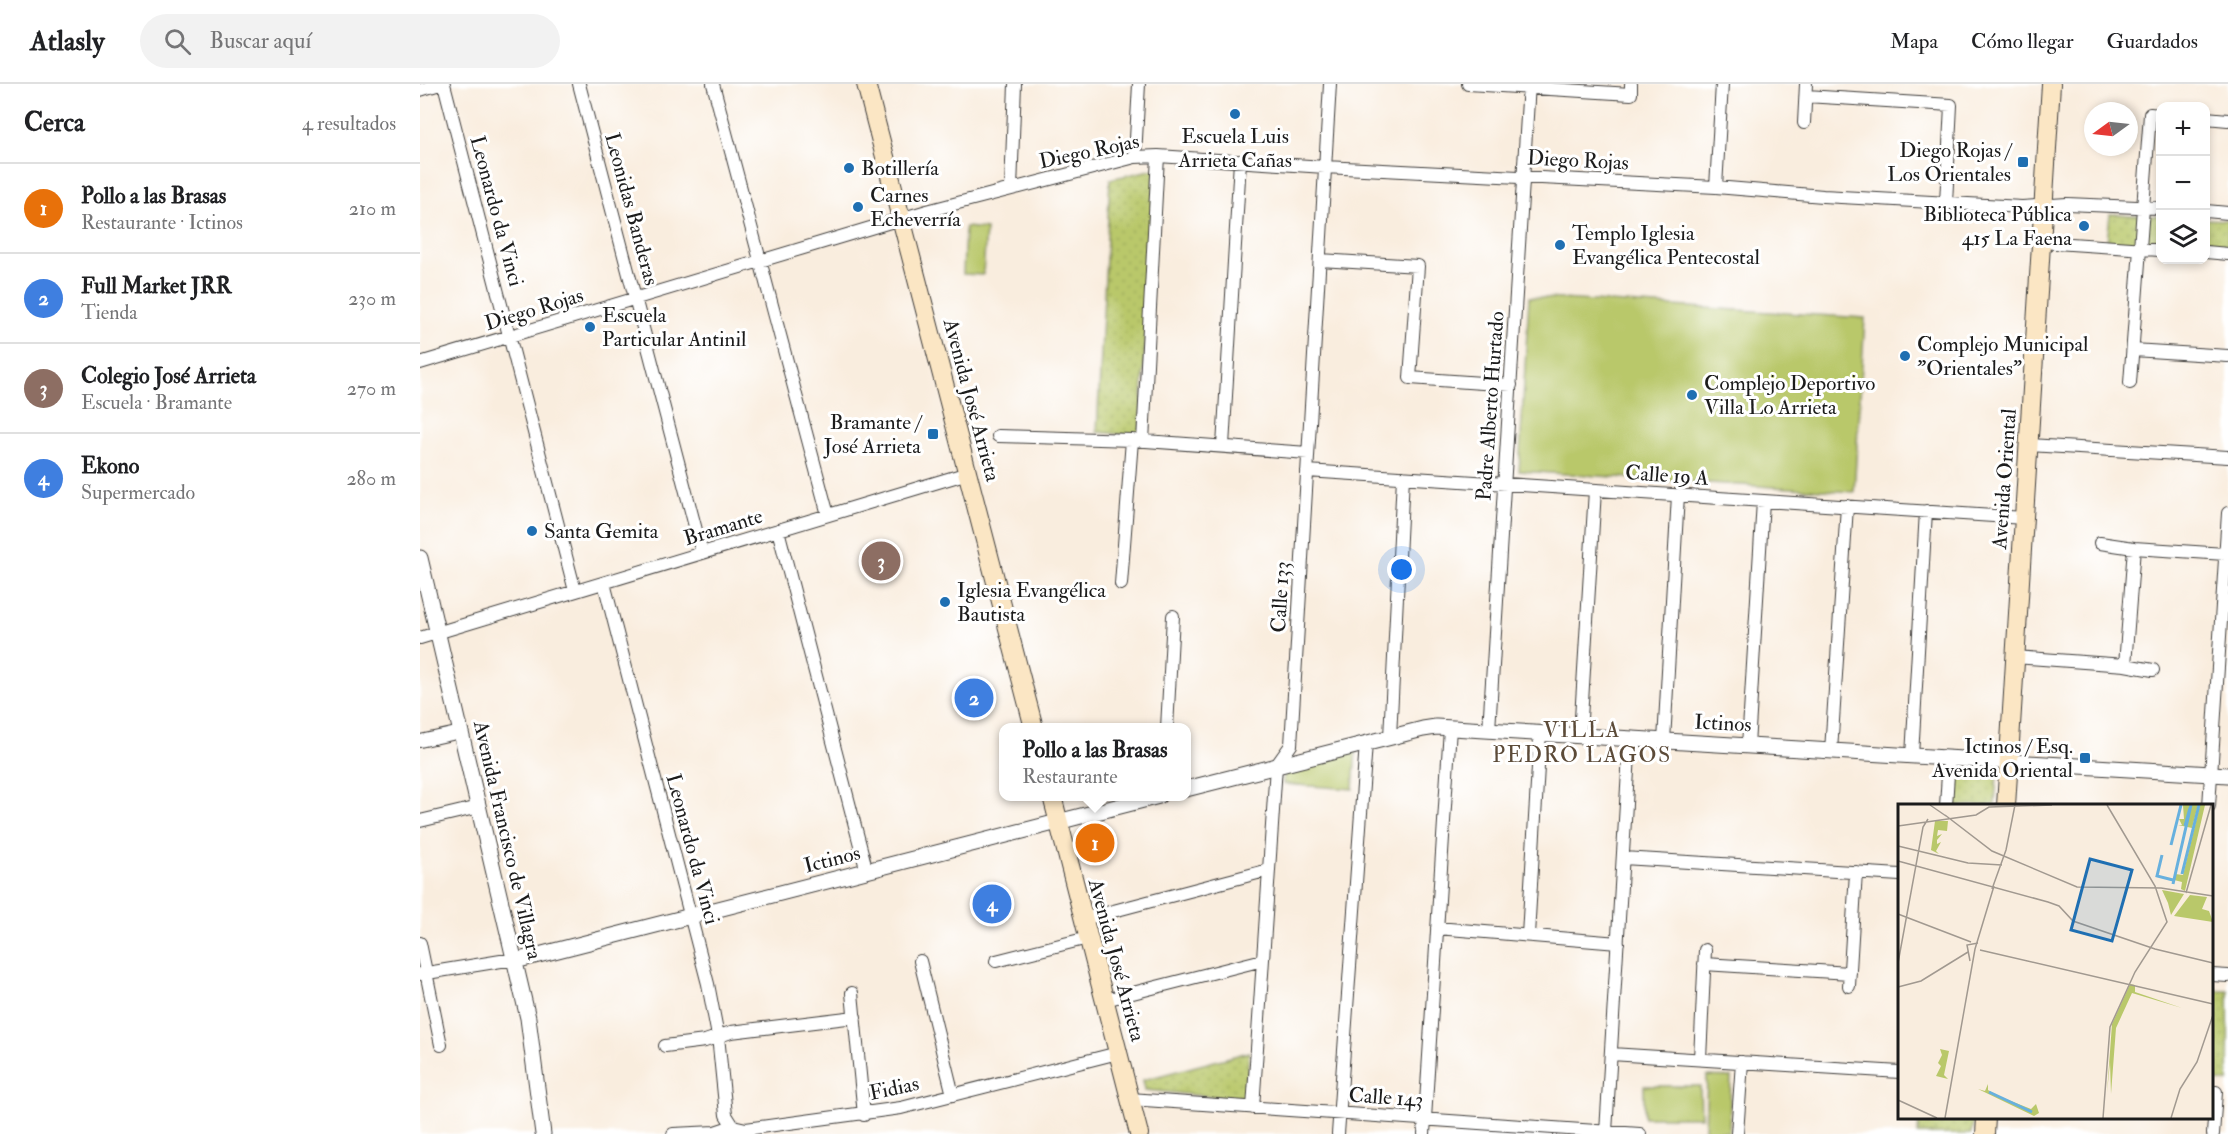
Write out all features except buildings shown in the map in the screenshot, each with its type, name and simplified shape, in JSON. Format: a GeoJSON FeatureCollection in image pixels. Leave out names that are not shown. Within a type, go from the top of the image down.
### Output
{"type":"FeatureCollection","features":[{"type":"Feature","properties":{"kind":"main road","name":"Avenida José Arrieta"},"geometry":{"type":"LineString","coordinates":[[866,84],[1033,723]]}},
{"type":"Feature","properties":{"kind":"main road","name":"Avenida Oriental"},"geometry":{"type":"LineString","coordinates":[[2006,804],[2051,84]]}},
{"type":"Feature","properties":{"kind":"main road","name":"Avenida José Arrieta"},"geometry":{"type":"LineString","coordinates":[[1053,801],[1139,1134]]}},
{"type":"Feature","properties":{"kind":"main road"},"geometry":{"type":"LineString","coordinates":[[1984,1134],[1986,1119]]}},
{"type":"Feature","properties":{"kind":"street"},"geometry":{"type":"LineString","coordinates":[[420,90],[440,84]]}},
{"type":"Feature","properties":{"kind":"street","name":"Leonardo da Vinci"},"geometry":{"type":"LineString","coordinates":[[444,84],[575,591]]}},
{"type":"Feature","properties":{"kind":"street","name":"Leonidas Banderas"},"geometry":{"type":"LineString","coordinates":[[579,84],[702,553]]}},
{"type":"Feature","properties":{"kind":"street"},"geometry":{"type":"LineString","coordinates":[[714,84],[828,515]]}},
{"type":"Feature","properties":{"kind":"street"},"geometry":{"type":"LineString","coordinates":[[1011,188],[1015,84]]}},
{"type":"Feature","properties":{"kind":"street"},"geometry":{"type":"LineString","coordinates":[[1135,158],[1139,84]]}},
{"type":"Feature","properties":{"kind":"street","name":"Calle 133"},"geometry":{"type":"LineString","coordinates":[[1253,1108],[1276,766],[1291,745],[1330,84]]}},
{"type":"Feature","properties":{"kind":"street"},"geometry":{"type":"LineString","coordinates":[[1468,84],[1631,94],[1631,84]]}},
{"type":"Feature","properties":{"kind":"street"},"geometry":{"type":"LineString","coordinates":[[1716,188],[1722,84]]}},
{"type":"Feature","properties":{"kind":"street","name":"Padre Alberto Hurtado"},"geometry":{"type":"LineString","coordinates":[[1489,730],[1529,86]]}},
{"type":"Feature","properties":{"kind":"street"},"geometry":{"type":"LineString","coordinates":[[1804,123],[1806,90],[1951,105],[1946,203]]}},
{"type":"Feature","properties":{"kind":"street"},"geometry":{"type":"LineString","coordinates":[[2130,383],[2144,207],[2155,114]]}},
{"type":"Feature","properties":{"kind":"street"},"geometry":{"type":"LineString","coordinates":[[2210,118],[2228,120]]}},
{"type":"Feature","properties":{"kind":"street"},"geometry":{"type":"LineString","coordinates":[[1121,584],[1138,440],[1158,156]]}},
{"type":"Feature","properties":{"kind":"street","name":"Diego Rojas"},"geometry":{"type":"LineString","coordinates":[[420,363],[902,218],[1011,188],[1135,158],[1158,156],[2022,207],[2067,204],[2156,208]]}},
{"type":"Feature","properties":{"kind":"street"},"geometry":{"type":"LineString","coordinates":[[1223,446],[1240,161]]}},
{"type":"Feature","properties":{"kind":"street"},"geometry":{"type":"LineString","coordinates":[[2210,211],[2228,213]]}},
{"type":"Feature","properties":{"kind":"street"},"geometry":{"type":"LineString","coordinates":[[2041,242],[2156,250]]}},
{"type":"Feature","properties":{"kind":"street"},"geometry":{"type":"LineString","coordinates":[[2210,252],[2228,254]]}},
{"type":"Feature","properties":{"kind":"street"},"geometry":{"type":"LineString","coordinates":[[1320,260],[1418,266],[1410,378],[1510,385]]}},
{"type":"Feature","properties":{"kind":"street"},"geometry":{"type":"LineString","coordinates":[[2133,350],[2228,356]]}},
{"type":"Feature","properties":{"kind":"street"},"geometry":{"type":"LineString","coordinates":[[998,436],[1138,440],[1308,453]]}},
{"type":"Feature","properties":{"kind":"street"},"geometry":{"type":"LineString","coordinates":[[2029,446],[2228,457]]}},
{"type":"Feature","properties":{"kind":"street","name":"Calle 19 A"},"geometry":{"type":"LineString","coordinates":[[1307,471],[2024,518]]}},
{"type":"Feature","properties":{"kind":"street","name":"Bramante"},"geometry":{"type":"LineString","coordinates":[[420,638],[968,473]]}},
{"type":"Feature","properties":{"kind":"street"},"geometry":{"type":"LineString","coordinates":[[1390,737],[1403,477]]}},
{"type":"Feature","properties":{"kind":"street"},"geometry":{"type":"LineString","coordinates":[[1580,735],[1595,490]]}},
{"type":"Feature","properties":{"kind":"street"},"geometry":{"type":"LineString","coordinates":[[1664,741],[1678,495]]}},
{"type":"Feature","properties":{"kind":"street"},"geometry":{"type":"LineString","coordinates":[[1748,746],[1762,501]]}},
{"type":"Feature","properties":{"kind":"street"},"geometry":{"type":"LineString","coordinates":[[1831,751],[1847,506]]}},
{"type":"Feature","properties":{"kind":"street"},"geometry":{"type":"LineString","coordinates":[[1912,756],[1926,511]]}},
{"type":"Feature","properties":{"kind":"street"},"geometry":{"type":"LineString","coordinates":[[2209,804],[2228,513]]}},
{"type":"Feature","properties":{"kind":"street"},"geometry":{"type":"LineString","coordinates":[[778,530],[867,872]]}},
{"type":"Feature","properties":{"kind":"street"},"geometry":{"type":"LineString","coordinates":[[2100,543],[2226,561]]}},
{"type":"Feature","properties":{"kind":"street"},"geometry":{"type":"LineString","coordinates":[[2125,665],[2134,548]]}},
{"type":"Feature","properties":{"kind":"street","name":"Avenida Francisco de Villagra"},"geometry":{"type":"LineString","coordinates":[[420,558],[515,961],[532,1043],[543,1134]]}},
{"type":"Feature","properties":{"kind":"street","name":"Leonardo da Vinci"},"geometry":{"type":"LineString","coordinates":[[604,583],[708,984],[718,1036],[726,1115],[733,1126]]}},
{"type":"Feature","properties":{"kind":"street"},"geometry":{"type":"LineString","coordinates":[[1167,723],[1173,616]]}},
{"type":"Feature","properties":{"kind":"street"},"geometry":{"type":"LineString","coordinates":[[2016,657],[2125,665],[2152,670]]}},
{"type":"Feature","properties":{"kind":"street"},"geometry":{"type":"LineString","coordinates":[[1424,1134],[1450,728]]}},
{"type":"Feature","properties":{"kind":"street","name":"Ictinos"},"geometry":{"type":"LineString","coordinates":[[1191,788],[1423,729],[1450,728],[2228,775]]}},
{"type":"Feature","properties":{"kind":"street"},"geometry":{"type":"LineString","coordinates":[[420,741],[461,732]]}},
{"type":"Feature","properties":{"kind":"street"},"geometry":{"type":"LineString","coordinates":[[1528,935],[1540,733]]}},
{"type":"Feature","properties":{"kind":"street"},"geometry":{"type":"LineString","coordinates":[[1606,1132],[1630,738]]}},
{"type":"Feature","properties":{"kind":"street"},"geometry":{"type":"LineString","coordinates":[[1338,1134],[1365,743]]}},
{"type":"Feature","properties":{"kind":"street"},"geometry":{"type":"LineString","coordinates":[[1946,804],[1949,758]]}},
{"type":"Feature","properties":{"kind":"street","name":"Ictinos"},"geometry":{"type":"LineString","coordinates":[[515,961],[1140,801]]}},
{"type":"Feature","properties":{"kind":"street"},"geometry":{"type":"LineString","coordinates":[[420,821],[478,807]]}},
{"type":"Feature","properties":{"kind":"street"},"geometry":{"type":"LineString","coordinates":[[1623,858],[1898,874]]}},
{"type":"Feature","properties":{"kind":"street"},"geometry":{"type":"LineString","coordinates":[[1083,919],[1269,870]]}},
{"type":"Feature","properties":{"kind":"street"},"geometry":{"type":"LineString","coordinates":[[1849,986],[1856,872]]}},
{"type":"Feature","properties":{"kind":"street"},"geometry":{"type":"LineString","coordinates":[[1437,928],[1618,943]]}},
{"type":"Feature","properties":{"kind":"street"},"geometry":{"type":"LineString","coordinates":[[996,961],[1088,938]]}},
{"type":"Feature","properties":{"kind":"street"},"geometry":{"type":"LineString","coordinates":[[420,943],[423,974],[441,1046]]}},
{"type":"Feature","properties":{"kind":"street"},"geometry":{"type":"LineString","coordinates":[[1700,1059],[1705,950]]}},
{"type":"Feature","properties":{"kind":"street"},"geometry":{"type":"LineString","coordinates":[[1105,1000],[1263,960]]}},
{"type":"Feature","properties":{"kind":"street"},"geometry":{"type":"LineString","coordinates":[[423,974],[501,961],[515,961]]}},
{"type":"Feature","properties":{"kind":"street"},"geometry":{"type":"LineString","coordinates":[[920,961],[953,1095]]}},
{"type":"Feature","properties":{"kind":"street"},"geometry":{"type":"LineString","coordinates":[[1704,964],[1850,972]]}},
{"type":"Feature","properties":{"kind":"street"},"geometry":{"type":"LineString","coordinates":[[2213,975],[2228,976]]}},
{"type":"Feature","properties":{"kind":"street"},"geometry":{"type":"LineString","coordinates":[[852,993],[864,1115]]}},
{"type":"Feature","properties":{"kind":"street"},"geometry":{"type":"LineString","coordinates":[[665,1046],[705,1041],[731,1032],[855,1017]]}},
{"type":"Feature","properties":{"kind":"street","name":"Fidias"},"geometry":{"type":"LineString","coordinates":[[673,1134],[715,1132],[733,1126],[746,1129],[864,1115],[901,1108],[1118,1053]]}},
{"type":"Feature","properties":{"kind":"street"},"geometry":{"type":"LineString","coordinates":[[1611,1054],[1898,1072]]}},
{"type":"Feature","properties":{"kind":"street"},"geometry":{"type":"LineString","coordinates":[[1737,1134],[1742,1062]]}},
{"type":"Feature","properties":{"kind":"street"},"geometry":{"type":"LineString","coordinates":[[2213,1134],[2218,1092]]}},
{"type":"Feature","properties":{"kind":"street","name":"Calle 143"},"geometry":{"type":"LineString","coordinates":[[1130,1099],[1640,1134]]}},
{"type":"Feature","properties":{"kind":"green space"},"geometry":{"type":"Polygon","coordinates":[[[1155,169],[1140,436],[1097,432],[1110,179],[1155,169]]]}},
{"type":"Feature","properties":{"kind":"green space"},"geometry":{"type":"Polygon","coordinates":[[[2110,214],[2156,216],[2156,245],[2107,242],[2110,214]]]}},
{"type":"Feature","properties":{"kind":"green space"},"geometry":{"type":"Polygon","coordinates":[[[2210,219],[2228,220],[2228,249],[2210,248],[2210,219]]]}},
{"type":"Feature","properties":{"kind":"green space"},"geometry":{"type":"Polygon","coordinates":[[[965,227],[986,229],[983,275],[963,274],[965,227]]]}},
{"type":"Feature","properties":{"kind":"green space","name":"Complejo Deportivo Villa Lo Arrieta"},"geometry":{"type":"Polygon","coordinates":[[[1529,297],[1865,318],[1854,492],[1519,471],[1529,297]]]}},
{"type":"Feature","properties":{"kind":"green space"},"geometry":{"type":"Polygon","coordinates":[[[1356,750],[1353,789],[1283,784],[1284,771],[1356,750]]]}},
{"type":"Feature","properties":{"kind":"green space"},"geometry":{"type":"Polygon","coordinates":[[[1952,772],[1997,775],[1995,804],[1950,804],[1952,772]]]}},
{"type":"Feature","properties":{"kind":"green space"},"geometry":{"type":"Polygon","coordinates":[[[2213,990],[2228,990],[2228,1082],[2213,1081],[2213,990]]]}},
{"type":"Feature","properties":{"kind":"green space"},"geometry":{"type":"Polygon","coordinates":[[[1249,1052],[1246,1100],[1145,1090],[1143,1080],[1249,1052]]]}},
{"type":"Feature","properties":{"kind":"green space"},"geometry":{"type":"Polygon","coordinates":[[[1707,1076],[1731,1077],[1729,1132],[1705,1131],[1707,1076]]]}},
{"type":"Feature","properties":{"kind":"green space"},"geometry":{"type":"Polygon","coordinates":[[[1644,1086],[1700,1086],[1701,1117],[1644,1117],[1644,1086]]]}},
{"type":"Feature","properties":{"kind":"green space"},"geometry":{"type":"Polygon","coordinates":[[[1919,1119],[1974,1119],[1971,1134],[1918,1134],[1919,1119]]]}},
{"type":"Feature","properties":{"kind":"place","name":"Escuela Luis Arrieta Cañas"},"geometry":{"type":"Point","coordinates":[1235,114]}},
{"type":"Feature","properties":{"kind":"place","name":"Diego Rojas / Los Orientales"},"geometry":{"type":"Point","coordinates":[2023,162]}},
{"type":"Feature","properties":{"kind":"place","name":"Botillería"},"geometry":{"type":"Point","coordinates":[849,168]}},
{"type":"Feature","properties":{"kind":"place","name":"Carnes Echeverría"},"geometry":{"type":"Point","coordinates":[858,207]}},
{"type":"Feature","properties":{"kind":"place","name":"Biblioteca Pública 415 La Faena"},"geometry":{"type":"Point","coordinates":[2084,226]}},
{"type":"Feature","properties":{"kind":"place","name":"Templo Iglesia Evangélica Pentecostal"},"geometry":{"type":"Point","coordinates":[1560,245]}},
{"type":"Feature","properties":{"kind":"place","name":"Escuela Particular Antinil"},"geometry":{"type":"Point","coordinates":[590,327]}},
{"type":"Feature","properties":{"kind":"place","name":"Complejo Municipal \"Orientales\""},"geometry":{"type":"Point","coordinates":[1905,356]}},
{"type":"Feature","properties":{"kind":"place","name":"Complejo Deportivo Villa Lo Arrieta"},"geometry":{"type":"Point","coordinates":[1692,395]}},
{"type":"Feature","properties":{"kind":"place","name":"Bramante / José Arrieta"},"geometry":{"type":"Point","coordinates":[933,434]}},
{"type":"Feature","properties":{"kind":"place","name":"Santa Gemita"},"geometry":{"type":"Point","coordinates":[532,531]}},
{"type":"Feature","properties":{"kind":"place","name":"Colegio José Arrieta"},"geometry":{"type":"Point","coordinates":[881,561]}},
{"type":"Feature","properties":{"kind":"place","name":"Iglesia Evangélica Bautista"},"geometry":{"type":"Point","coordinates":[945,602]}},
{"type":"Feature","properties":{"kind":"place","name":"Full Market JRR"},"geometry":{"type":"Point","coordinates":[974,698]}},
{"type":"Feature","properties":{"kind":"place","name":"Ictinos / Esq. Avenida Oriental"},"geometry":{"type":"Point","coordinates":[2085,758]}},
{"type":"Feature","properties":{"kind":"place","name":"Pollo a las Brasas"},"geometry":{"type":"Point","coordinates":[1095,843]}},
{"type":"Feature","properties":{"kind":"place","name":"Ekono"},"geometry":{"type":"Point","coordinates":[992,904]}},
{"type":"Feature","properties":{"kind":"district","name":"VILLA PEDRO LAGOS"},"geometry":{"type":"Point","coordinates":[1582,742]}}]}
